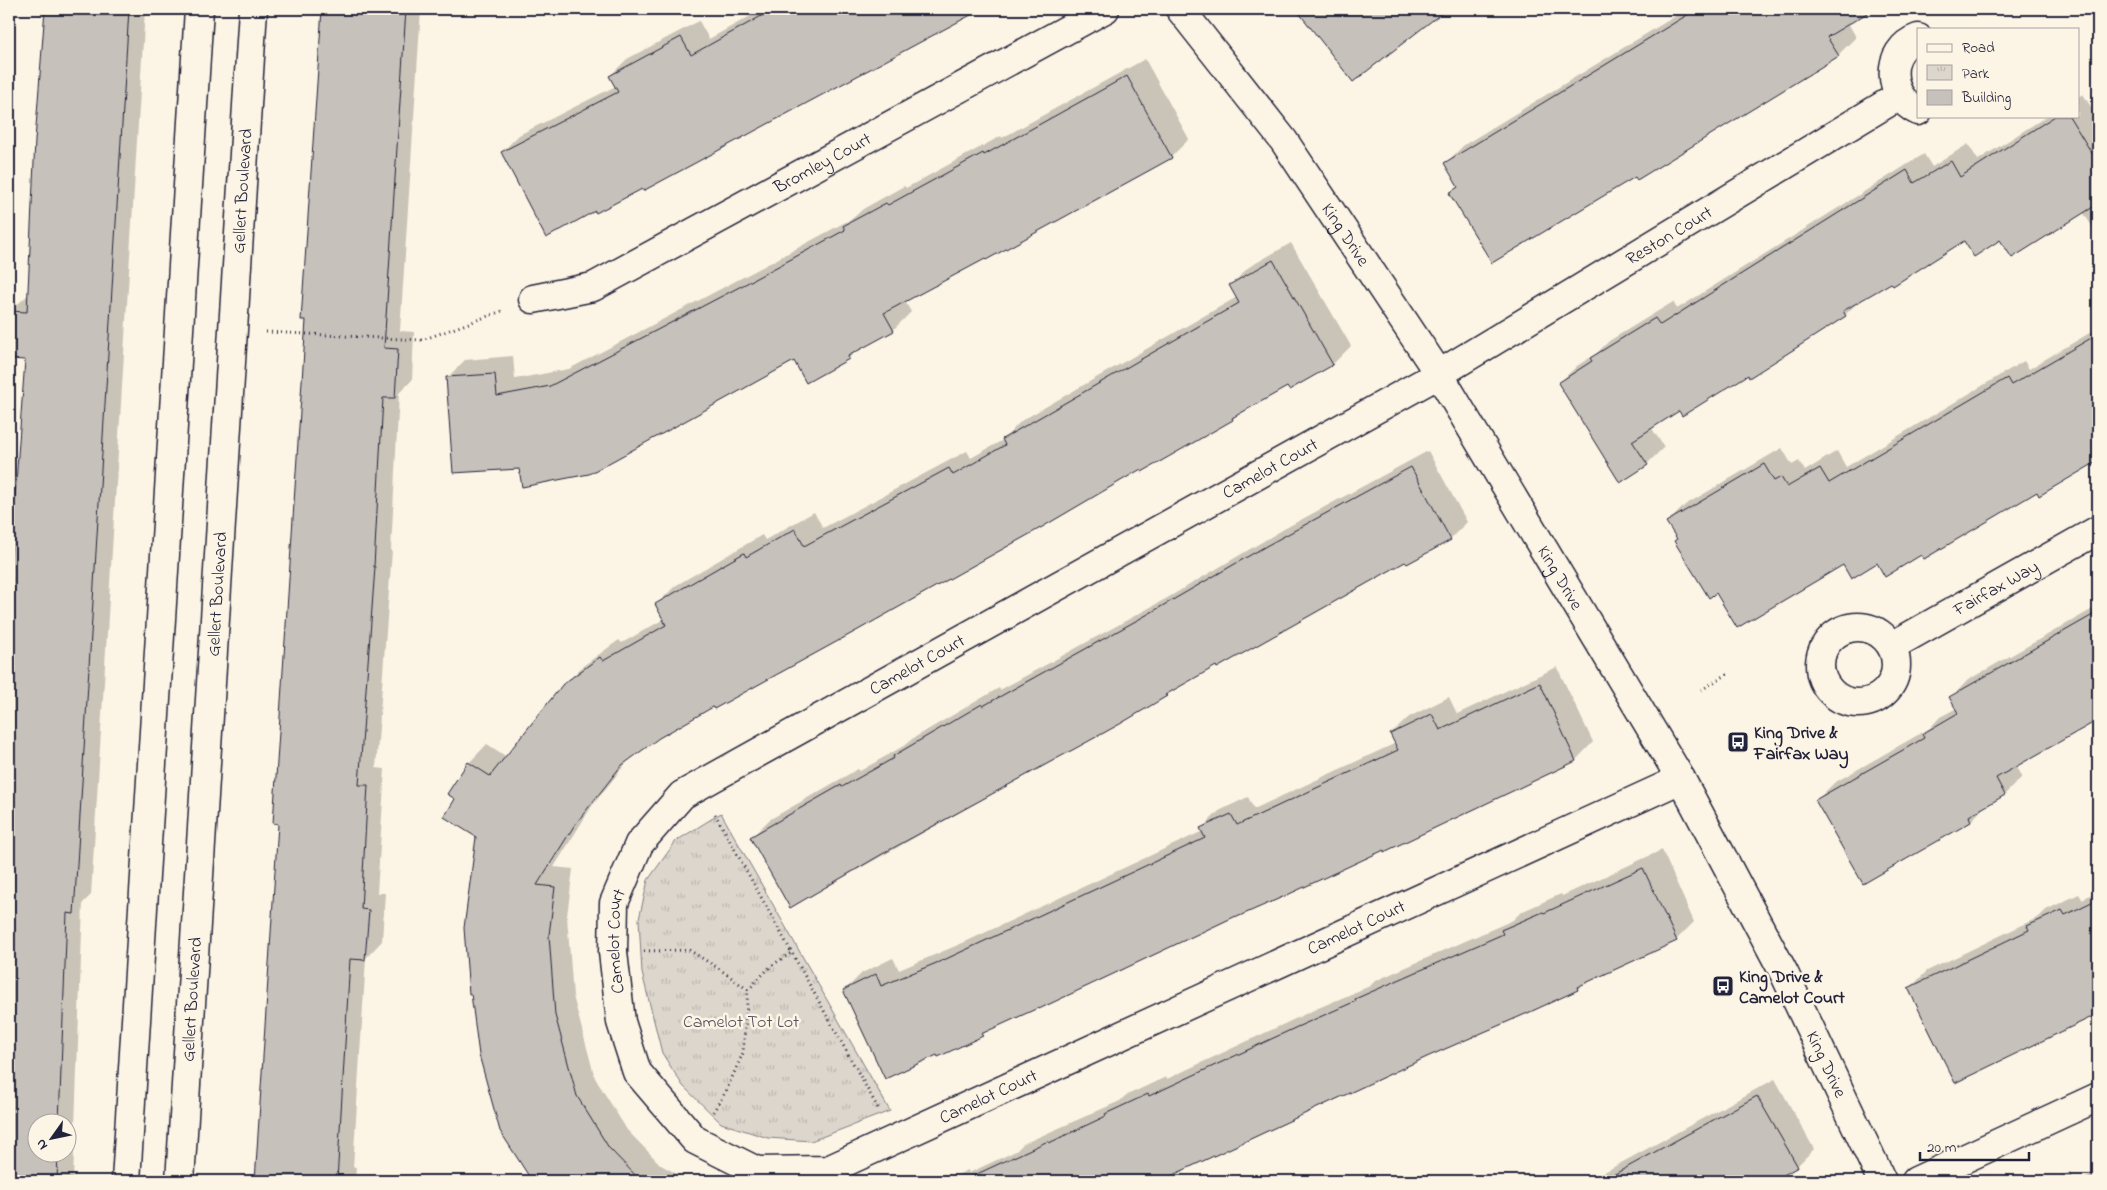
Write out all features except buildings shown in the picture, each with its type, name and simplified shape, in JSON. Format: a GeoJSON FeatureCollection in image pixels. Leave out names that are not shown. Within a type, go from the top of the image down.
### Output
{"type":"FeatureCollection","features":[{"type":"Feature","properties":{"kind":"street"},"geometry":{"type":"LineString","coordinates":[[126,1181],[199,9]]}},
{"type":"Feature","properties":{"kind":"street","name":"Gellert Boulevard"},"geometry":{"type":"LineString","coordinates":[[180,1181],[254,9]]}},
{"type":"Feature","properties":{"kind":"street","name":"Bromley Court"},"geometry":{"type":"LineString","coordinates":[[533,299],[593,287],[1105,9]]}},
{"type":"Feature","properties":{"kind":"street","name":"King Drive"},"geometry":{"type":"LineString","coordinates":[[1180,9],[1284,141],[1439,374],[1680,778],[1784,973],[1882,1181]]}},
{"type":"Feature","properties":{"kind":"street","name":"Reston Court"},"geometry":{"type":"LineString","coordinates":[[1439,374],[1909,103],[1893,81],[1894,65],[1900,51],[1912,40],[1917,38]]}},
{"type":"Feature","properties":{"kind":"street","name":"Camelot Court"},"geometry":{"type":"LineString","coordinates":[[1439,374],[682,795],[639,844],[614,903],[613,952],[621,1022],[637,1072],[695,1140],[757,1171],[828,1170],[1680,778]]}},
{"type":"Feature","properties":{"kind":"street","name":"Fairfax Way"},"geometry":{"type":"LineString","coordinates":[[1892,646],[2098,530]]}},
{"type":"Feature","properties":{"kind":"street"},"geometry":{"type":"LineString","coordinates":[[1916,1181],[2098,1097]]}},
{"type":"Feature","properties":{"kind":"path"},"geometry":{"type":"LineString","coordinates":[[233,330],[422,340],[533,299]]}},
{"type":"Feature","properties":{"kind":"path"},"geometry":{"type":"LineString","coordinates":[[1701,690],[1731,672]]}},
{"type":"Feature","properties":{"kind":"path"},"geometry":{"type":"LineString","coordinates":[[699,785],[791,953],[896,1138]]}},
{"type":"Feature","properties":{"kind":"path"},"geometry":{"type":"LineString","coordinates":[[613,952],[689,950],[748,990]]}},
{"type":"Feature","properties":{"kind":"path"},"geometry":{"type":"LineString","coordinates":[[695,1140],[726,1092],[743,1053],[748,990],[771,966],[791,953]]}},
{"type":"Feature","properties":{"kind":"green space","name":"Camelot Tot Lot"},"geometry":{"type":"Polygon","coordinates":[[[721,813],[890,1111],[811,1141],[768,1138],[721,1123],[683,1086],[662,1053],[642,973],[639,919],[648,880],[676,841],[721,813]]]}},
{"type":"Feature","properties":{"kind":"place","name":"King Drive & Fairfax Way"},"geometry":{"type":"Point","coordinates":[1738,742]}},
{"type":"Feature","properties":{"kind":"place","name":"King Drive & Camelot Court"},"geometry":{"type":"Point","coordinates":[1723,986]}}]}
